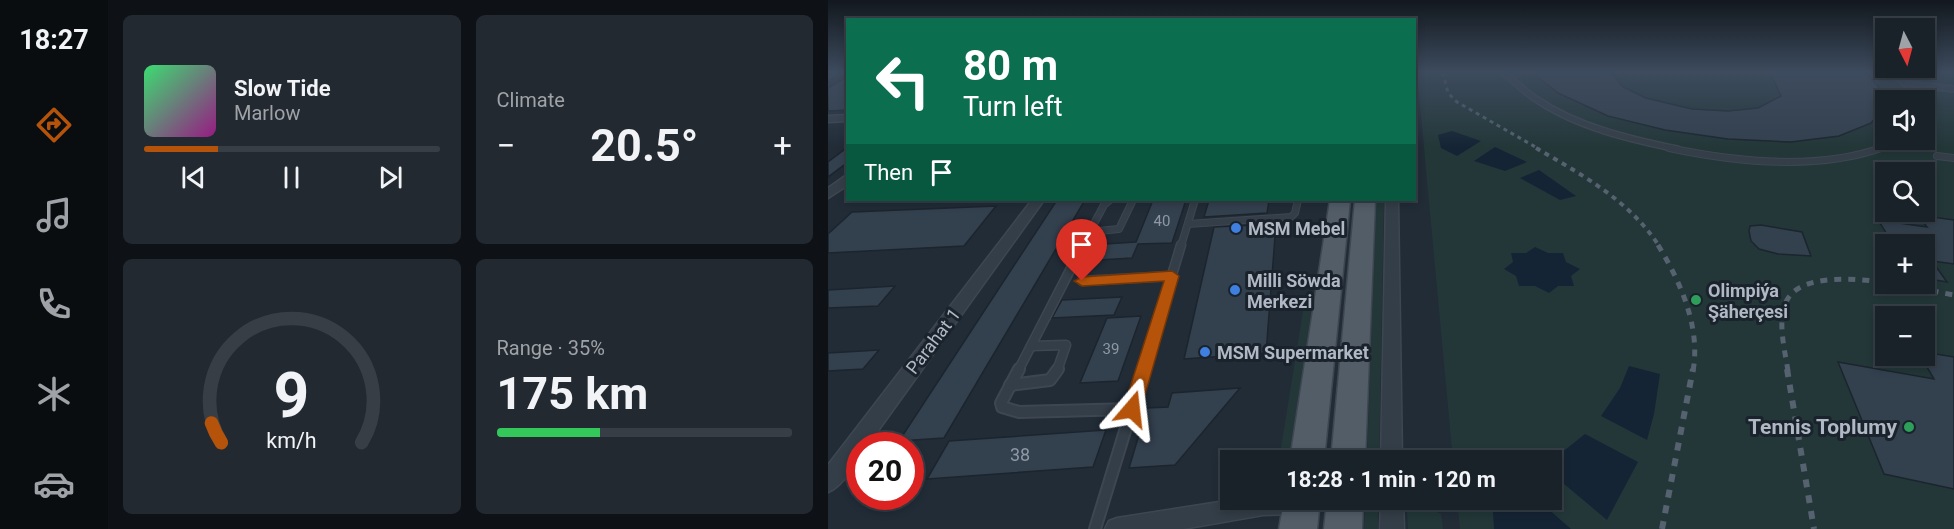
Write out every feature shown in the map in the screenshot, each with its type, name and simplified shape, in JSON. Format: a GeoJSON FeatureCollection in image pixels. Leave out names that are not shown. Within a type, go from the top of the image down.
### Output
{"type":"FeatureCollection","features":[{"type":"Feature","properties":{"kind":"main road"},"geometry":{"type":"LineString","coordinates":[[1308,450],[1340,201]]}},
{"type":"Feature","properties":{"kind":"main road"},"geometry":{"type":"LineString","coordinates":[[1349,450],[1365,201]]}},
{"type":"Feature","properties":{"kind":"main road"},"geometry":{"type":"LineString","coordinates":[[1343,529],[1344,510]]}},
{"type":"Feature","properties":{"kind":"street"},"geometry":{"type":"LineString","coordinates":[[828,119],[846,118]]}},
{"type":"Feature","properties":{"kind":"street"},"geometry":{"type":"LineString","coordinates":[[828,194],[846,180]]}},
{"type":"Feature","properties":{"kind":"street","name":"Parahat 1"},"geometry":{"type":"LineString","coordinates":[[828,482],[1037,201]]}},
{"type":"Feature","properties":{"kind":"street"},"geometry":{"type":"LineString","coordinates":[[1392,201],[1392,450]]}},
{"type":"Feature","properties":{"kind":"street"},"geometry":{"type":"LineString","coordinates":[[1117,529],[1263,505],[1300,511]]}},
{"type":"Feature","properties":{"kind":"street"},"geometry":{"type":"LineString","coordinates":[[1392,510],[1392,529]]}},
{"type":"Feature","properties":{"kind":"lane"},"geometry":{"type":"LineString","coordinates":[[1531,97],[1562,115],[1628,138],[1687,151],[1762,159],[1827,160],[1866,154],[1877,150]]}},
{"type":"Feature","properties":{"kind":"lane"},"geometry":{"type":"LineString","coordinates":[[1937,156],[1954,158]]}},
{"type":"Feature","properties":{"kind":"lane"},"geometry":{"type":"LineString","coordinates":[[1109,201],[1104,205],[1089,232],[1001,402],[1002,407],[1009,411],[1132,409]]}},
{"type":"Feature","properties":{"kind":"lane"},"geometry":{"type":"LineString","coordinates":[[1089,232],[1119,229],[1133,201]]}},
{"type":"Feature","properties":{"kind":"lane"},"geometry":{"type":"LineString","coordinates":[[1095,529],[1195,201]]}},
{"type":"Feature","properties":{"kind":"lane"},"geometry":{"type":"LineString","coordinates":[[1188,224],[1291,217],[1295,213],[1298,201]]}},
{"type":"Feature","properties":{"kind":"lane"},"geometry":{"type":"LineString","coordinates":[[1082,281],[1172,276]]}},
{"type":"Feature","properties":{"kind":"lane"},"geometry":{"type":"LineString","coordinates":[[1010,385],[1050,380],[1055,376],[1068,348],[1066,345],[1031,346]]}},
{"type":"Feature","properties":{"kind":"green space","name":"Olimpiýa Şäherçesi"},"geometry":{"type":"Polygon","coordinates":[[[1419,97],[1875,97],[1875,150],[1935,150],[1935,97],[1954,97],[1954,529],[1460,529],[1458,510],[1562,510],[1562,450],[1452,450],[1419,97]]]}},
{"type":"Feature","properties":{"kind":"green space"},"geometry":{"type":"Polygon","coordinates":[[[1376,201],[1384,201],[1379,450],[1367,450],[1376,201]]]}},
{"type":"Feature","properties":{"kind":"green space"},"geometry":{"type":"Polygon","coordinates":[[[1304,305],[1312,305],[1290,450],[1281,450],[1304,305]]]}},
{"type":"Feature","properties":{"kind":"green space"},"geometry":{"type":"Polygon","coordinates":[[[1365,510],[1378,510],[1378,529],[1364,529],[1365,510]]]}},
{"type":"Feature","properties":{"kind":"green space"},"geometry":{"type":"Polygon","coordinates":[[[1407,510],[1433,510],[1441,514],[1443,529],[1408,529],[1407,510]]]}},
{"type":"Feature","properties":{"kind":"water"},"geometry":{"type":"Polygon","coordinates":[[[1452,131],[1481,141],[1457,156],[1441,148],[1438,135],[1452,131]]]}},
{"type":"Feature","properties":{"kind":"water"},"geometry":{"type":"Polygon","coordinates":[[[1495,147],[1527,162],[1505,171],[1474,161],[1495,147]]]}},
{"type":"Feature","properties":{"kind":"water"},"geometry":{"type":"Polygon","coordinates":[[[1539,170],[1576,196],[1560,200],[1520,178],[1539,170]]]}},
{"type":"Feature","properties":{"kind":"water"},"geometry":{"type":"Polygon","coordinates":[[[1535,247],[1548,253],[1563,253],[1566,262],[1580,269],[1571,276],[1574,286],[1558,286],[1549,293],[1535,286],[1519,286],[1516,276],[1504,269],[1513,262],[1511,253],[1526,253],[1535,247]]]}},
{"type":"Feature","properties":{"kind":"water"},"geometry":{"type":"Polygon","coordinates":[[[1629,366],[1660,374],[1654,414],[1647,440],[1601,416],[1620,388],[1629,366]]]}},
{"type":"Feature","properties":{"kind":"water"},"geometry":{"type":"Polygon","coordinates":[[[1585,434],[1638,462],[1607,520],[1562,482],[1562,452],[1585,434]]]}},
{"type":"Feature","properties":{"kind":"water"},"geometry":{"type":"Polygon","coordinates":[[[1494,510],[1549,510],[1571,529],[1494,529],[1494,510]]]}},
{"type":"Feature","properties":{"kind":"building"},"geometry":{"type":"Polygon","coordinates":[[[828,97],[846,97],[846,110],[828,111],[828,97]]]}},
{"type":"Feature","properties":{"kind":"building"},"geometry":{"type":"Polygon","coordinates":[[[1566,97],[1643,97],[1692,109],[1728,111],[1758,108],[1780,97],[1875,97],[1875,118],[1871,123],[1839,136],[1791,142],[1728,139],[1665,130],[1608,116],[1566,97]]]}},
{"type":"Feature","properties":{"kind":"building"},"geometry":{"type":"Polygon","coordinates":[[[846,148],[846,164],[828,177],[828,162],[846,148]]]}},
{"type":"Feature","properties":{"kind":"building"},"geometry":{"type":"Polygon","coordinates":[[[1056,201],[1084,201],[944,438],[924,439],[924,432],[905,432],[1056,201]]]}},
{"type":"Feature","properties":{"kind":"building"},"geometry":{"type":"Polygon","coordinates":[[[1153,201],[1186,201],[1172,243],[1138,244],[1132,258],[1082,261],[1089,245],[1136,242],[1153,201]]]}},
{"type":"Feature","properties":{"kind":"building"},"geometry":{"type":"Polygon","coordinates":[[[1209,201],[1269,201],[1267,213],[1204,217],[1209,201]]]}},
{"type":"Feature","properties":{"kind":"building"},"geometry":{"type":"Polygon","coordinates":[[[996,206],[964,246],[828,253],[828,234],[852,212],[996,206]]]}},
{"type":"Feature","properties":{"kind":"building"},"geometry":{"type":"Polygon","coordinates":[[[1935,217],[1954,220],[1954,264],[1935,261],[1935,234],[1887,234],[1879,222],[1892,222],[1927,227],[1923,222],[1935,222],[1935,217]]]}},
{"type":"Feature","properties":{"kind":"building","name":"Milli Söwda Merkezi"},"geometry":{"type":"Polygon","coordinates":[[[1276,224],[1266,353],[1184,359],[1214,227],[1276,224]]]}},
{"type":"Feature","properties":{"kind":"building"},"geometry":{"type":"Polygon","coordinates":[[[1761,225],[1802,232],[1811,256],[1778,254],[1759,249],[1751,241],[1749,231],[1750,226],[1761,225]]]}},
{"type":"Feature","properties":{"kind":"building"},"geometry":{"type":"Polygon","coordinates":[[[1935,265],[1947,282],[1935,280],[1935,265]]]}},
{"type":"Feature","properties":{"kind":"building"},"geometry":{"type":"Polygon","coordinates":[[[895,286],[878,306],[828,308],[828,290],[895,286]]]}},
{"type":"Feature","properties":{"kind":"building"},"geometry":{"type":"Polygon","coordinates":[[[1122,297],[1114,315],[1052,318],[1062,300],[1122,297]]]}},
{"type":"Feature","properties":{"kind":"building"},"geometry":{"type":"Polygon","coordinates":[[[1141,316],[1118,381],[1080,383],[1107,318],[1141,316]]]}},
{"type":"Feature","properties":{"kind":"building"},"geometry":{"type":"Polygon","coordinates":[[[879,350],[863,369],[828,371],[828,353],[879,350]]]}},
{"type":"Feature","properties":{"kind":"building","name":"Tennis Toplumy"},"geometry":{"type":"Polygon","coordinates":[[[1935,354],[1954,357],[1954,489],[1884,474],[1838,362],[1934,379],[1926,366],[1935,366],[1935,354]]]}},
{"type":"Feature","properties":{"kind":"building"},"geometry":{"type":"Polygon","coordinates":[[[1240,388],[1175,465],[1129,468],[1147,408],[1168,407],[1172,393],[1240,388]]]}},
{"type":"Feature","properties":{"kind":"building"},"geometry":{"type":"Polygon","coordinates":[[[1106,430],[1093,467],[927,479],[949,441],[1106,430]]]}},
{"type":"Feature","properties":{"kind":"railway"},"geometry":{"type":"LineString","coordinates":[[1452,97],[1457,102],[1539,149]]}},
{"type":"Feature","properties":{"kind":"railway"},"geometry":{"type":"LineString","coordinates":[[1536,148],[1604,190],[1634,215],[1659,246]]}},
{"type":"Feature","properties":{"kind":"railway"},"geometry":{"type":"LineString","coordinates":[[1658,245],[1687,305],[1694,338],[1693,371]]}},
{"type":"Feature","properties":{"kind":"railway"},"geometry":{"type":"LineString","coordinates":[[1788,371],[1782,336],[1782,318],[1786,302],[1797,289],[1815,282],[1838,279],[1890,283],[1954,295]]}},
{"type":"Feature","properties":{"kind":"railway"},"geometry":{"type":"LineString","coordinates":[[1662,529],[1693,369]]}},
{"type":"Feature","properties":{"kind":"railway"},"geometry":{"type":"LineString","coordinates":[[1787,369],[1814,529]]}},
{"type":"Feature","properties":{"kind":"place","name":"MSM Mebel"},"geometry":{"type":"Point","coordinates":[1236,228]}},
{"type":"Feature","properties":{"kind":"place","name":"Milli Söwda Merkezi"},"geometry":{"type":"Point","coordinates":[1235,290]}},
{"type":"Feature","properties":{"kind":"place","name":"Olimpiýa Şäherçesi"},"geometry":{"type":"Point","coordinates":[1696,300]}},
{"type":"Feature","properties":{"kind":"place","name":"MSM Supermarket"},"geometry":{"type":"Point","coordinates":[1205,352]}},
{"type":"Feature","properties":{"kind":"place","name":"Tennis Toplumy"},"geometry":{"type":"Point","coordinates":[1909,427]}},
{"type":"Feature","properties":{"kind":"route"},"geometry":{"type":"LineString","coordinates":[[1082,281],[1172,276],[1132,409]]}}]}
